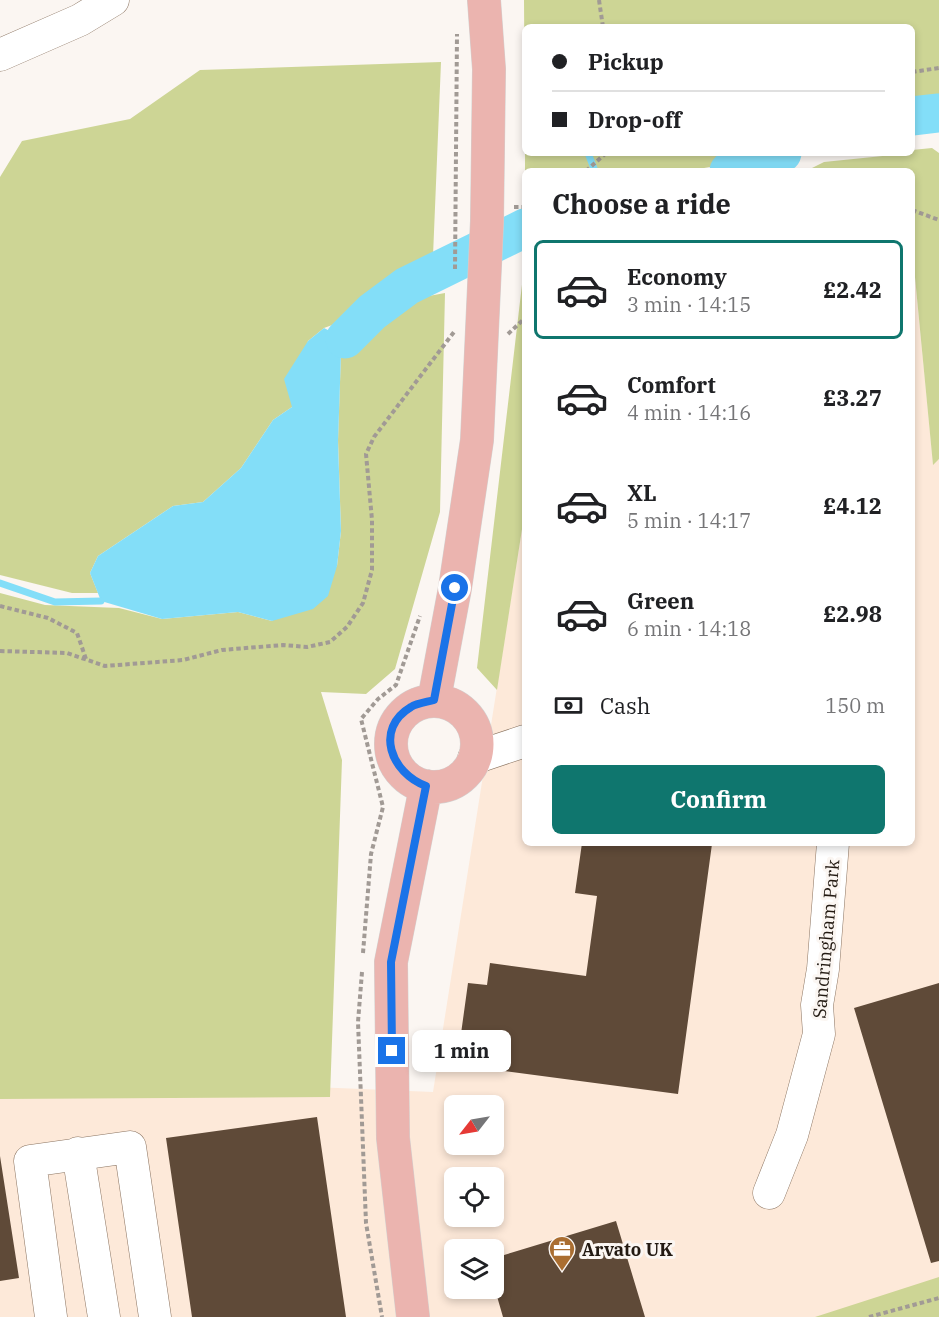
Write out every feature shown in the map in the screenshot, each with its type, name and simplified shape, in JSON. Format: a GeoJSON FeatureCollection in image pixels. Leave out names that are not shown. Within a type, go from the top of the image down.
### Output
{"type":"FeatureCollection","features":[{"type":"Feature","properties":{"kind":"main road"},"geometry":{"type":"LineString","coordinates":[[434,700],[455,588],[477,440],[483,331],[470,273],[487,220],[489,69],[484,0]]}},
{"type":"Feature","properties":{"kind":"main road"},"geometry":{"type":"LineString","coordinates":[[434,700],[449,703],[468,717],[475,731],[477,746],[467,771],[457,780],[443,786],[426,786],[412,781],[397,767],[391,753],[391,737],[401,715],[412,706],[434,700]]}},
{"type":"Feature","properties":{"kind":"main road"},"geometry":{"type":"LineString","coordinates":[[413,1317],[393,1138],[391,962],[426,786]]}},
{"type":"Feature","properties":{"kind":"street"},"geometry":{"type":"LineString","coordinates":[[0,55],[76,10],[113,0]]}},
{"type":"Feature","properties":{"kind":"street"},"geometry":{"type":"LineString","coordinates":[[474,758],[522,742]]}},
{"type":"Feature","properties":{"kind":"street","name":"Sandringham Park"},"geometry":{"type":"LineString","coordinates":[[769,1193],[792,1135],[819,1034],[817,1005],[823,969],[833,846]]}},
{"type":"Feature","properties":{"kind":"street"},"geometry":{"type":"LineString","coordinates":[[51,1317],[30,1161],[130,1147],[155,1317]]}},
{"type":"Feature","properties":{"kind":"street"},"geometry":{"type":"LineString","coordinates":[[78,1153],[104,1317]]}},
{"type":"Feature","properties":{"kind":"path"},"geometry":{"type":"LineString","coordinates":[[599,0],[603,24]]}},
{"type":"Feature","properties":{"kind":"path"},"geometry":{"type":"LineString","coordinates":[[457,31],[454,227],[470,273]]}},
{"type":"Feature","properties":{"kind":"path"},"geometry":{"type":"LineString","coordinates":[[915,72],[939,68]]}},
{"type":"Feature","properties":{"kind":"path"},"geometry":{"type":"LineString","coordinates":[[590,168],[604,156]]}},
{"type":"Feature","properties":{"kind":"path"},"geometry":{"type":"LineString","coordinates":[[915,211],[939,219]]}},
{"type":"Feature","properties":{"kind":"path"},"geometry":{"type":"LineString","coordinates":[[0,651],[27,650],[67,653],[105,666],[183,660],[222,650],[283,645],[307,647],[330,642],[347,627],[363,603],[372,570],[372,520],[366,454],[374,437],[455,331],[483,331],[507,335],[522,321]]}},
{"type":"Feature","properties":{"kind":"path"},"geometry":{"type":"LineString","coordinates":[[0,606],[48,618],[77,633],[86,659]]}},
{"type":"Feature","properties":{"kind":"path"},"geometry":{"type":"LineString","coordinates":[[869,1317],[939,1298]]}},
{"type":"Feature","properties":{"kind":"shaded area"},"geometry":{"type":"Polygon","coordinates":[[[915,277],[933,464],[939,459],[939,1317],[0,1317],[0,1074],[433,1092],[522,529],[522,846],[915,846],[915,277]]]}},
{"type":"Feature","properties":{"kind":"green space"},"geometry":{"type":"Polygon","coordinates":[[[524,0],[939,0],[939,108],[915,112],[915,24],[524,24],[524,0]]]}},
{"type":"Feature","properties":{"kind":"green space"},"geometry":{"type":"Polygon","coordinates":[[[441,62],[433,256],[346,320],[324,328],[308,341],[292,407],[273,420],[241,468],[203,502],[173,506],[98,556],[90,573],[98,593],[72,593],[0,575],[0,177],[22,141],[130,119],[200,70],[441,62]]]}},
{"type":"Feature","properties":{"kind":"green space"},"geometry":{"type":"Polygon","coordinates":[[[932,148],[939,153],[939,459],[933,465],[915,277],[915,168],[812,168],[824,162],[883,156],[915,156],[915,150],[932,148]]]}},
{"type":"Feature","properties":{"kind":"green space"},"geometry":{"type":"Polygon","coordinates":[[[525,156],[749,156],[704,168],[525,168],[525,156]]]}},
{"type":"Feature","properties":{"kind":"green space"},"geometry":{"type":"Polygon","coordinates":[[[522,285],[522,529],[497,690],[477,668],[522,285]]]}},
{"type":"Feature","properties":{"kind":"green space"},"geometry":{"type":"Polygon","coordinates":[[[445,293],[440,512],[395,669],[366,694],[321,692],[342,760],[330,1097],[0,1099],[0,593],[45,605],[119,608],[162,619],[238,612],[272,621],[337,566],[341,531],[338,440],[341,353],[382,313],[407,300],[445,293]]]}},
{"type":"Feature","properties":{"kind":"green space"},"geometry":{"type":"Polygon","coordinates":[[[939,1277],[939,1317],[815,1317],[939,1277]]]}},
{"type":"Feature","properties":{"kind":"water"},"geometry":{"type":"Polygon","coordinates":[[[324,328],[345,339],[341,354],[338,442],[341,531],[337,566],[328,596],[313,609],[272,621],[238,612],[162,619],[101,601],[90,573],[98,556],[173,506],[203,502],[241,468],[273,420],[292,407],[284,379],[308,341],[324,328]]]}},
{"type":"Feature","properties":{"kind":"building"},"geometry":{"type":"Polygon","coordinates":[[[582,846],[712,846],[678,1094],[473,1067],[476,1043],[460,1041],[468,983],[487,985],[490,963],[586,976],[597,896],[575,893],[582,846]]]}},
{"type":"Feature","properties":{"kind":"building"},"geometry":{"type":"Polygon","coordinates":[[[939,983],[939,1261],[931,1263],[854,1008],[939,983]]]}},
{"type":"Feature","properties":{"kind":"building"},"geometry":{"type":"Polygon","coordinates":[[[317,1117],[346,1317],[192,1317],[166,1138],[317,1117]]]}},
{"type":"Feature","properties":{"kind":"building"},"geometry":{"type":"Polygon","coordinates":[[[0,1156],[19,1278],[0,1281],[0,1156]]]}},
{"type":"Feature","properties":{"kind":"building","name":"Arvato UK"},"geometry":{"type":"Polygon","coordinates":[[[616,1221],[645,1317],[503,1317],[498,1299],[504,1299],[504,1255],[616,1221]]]}},
{"type":"Feature","properties":{"kind":"waterway"},"geometry":{"type":"LineString","coordinates":[[915,116],[939,113]]}},
{"type":"Feature","properties":{"kind":"waterway"},"geometry":{"type":"LineString","coordinates":[[589,156],[594,168]]}},
{"type":"Feature","properties":{"kind":"waterway"},"geometry":{"type":"LineString","coordinates":[[742,168],[774,156]]}},
{"type":"Feature","properties":{"kind":"waterway"},"geometry":{"type":"LineString","coordinates":[[345,339],[372,312],[407,286],[522,229]]}},
{"type":"Feature","properties":{"kind":"waterway"},"geometry":{"type":"LineString","coordinates":[[0,583],[55,602],[101,601]]}},
{"type":"Feature","properties":{"kind":"place","name":"Arvato UK"},"geometry":{"type":"Point","coordinates":[562,1272]}},
{"type":"Feature","properties":{"kind":"route"},"geometry":{"type":"LineString","coordinates":[[392,1051],[391,962],[426,786],[412,781],[397,767],[391,753],[391,737],[401,715],[412,706],[434,700],[455,588]]}}]}
